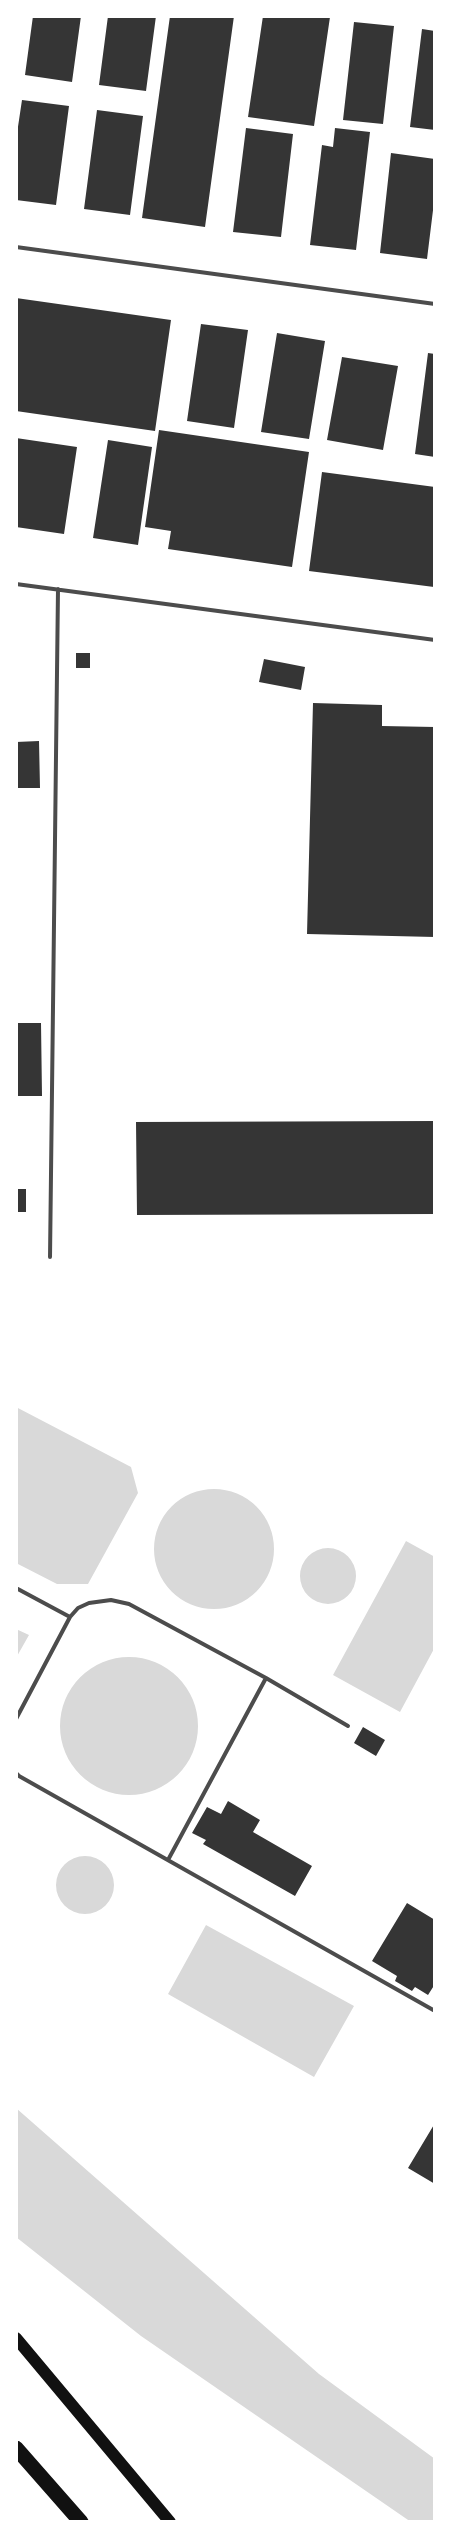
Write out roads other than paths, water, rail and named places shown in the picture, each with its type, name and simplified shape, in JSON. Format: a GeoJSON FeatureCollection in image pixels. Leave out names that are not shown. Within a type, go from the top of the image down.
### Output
{"type":"FeatureCollection","features":[{"type":"Feature","properties":{"kind":"highway"},"geometry":{"type":"LineString","coordinates":[[16,2448],[81,2522]]}},
{"type":"Feature","properties":{"kind":"main road"},"geometry":{"type":"LineString","coordinates":[[16,2338],[170,2522]]}},
{"type":"Feature","properties":{"kind":"lane"},"geometry":{"type":"LineString","coordinates":[[16,247],[435,304]]}},
{"type":"Feature","properties":{"kind":"lane"},"geometry":{"type":"LineString","coordinates":[[16,584],[435,640]]}},
{"type":"Feature","properties":{"kind":"lane"},"geometry":{"type":"LineString","coordinates":[[50,1256],[58,589]]}},
{"type":"Feature","properties":{"kind":"lane"},"geometry":{"type":"LineString","coordinates":[[16,1588],[70,1617]]}},
{"type":"Feature","properties":{"kind":"lane"},"geometry":{"type":"LineString","coordinates":[[16,1719],[70,1617],[78,1608],[89,1603],[111,1600],[129,1604],[266,1678],[348,1726]]}},
{"type":"Feature","properties":{"kind":"lane"},"geometry":{"type":"LineString","coordinates":[[168,1860],[266,1678]]}},
{"type":"Feature","properties":{"kind":"lane"},"geometry":{"type":"LineString","coordinates":[[16,1773],[435,2011]]}}]}
